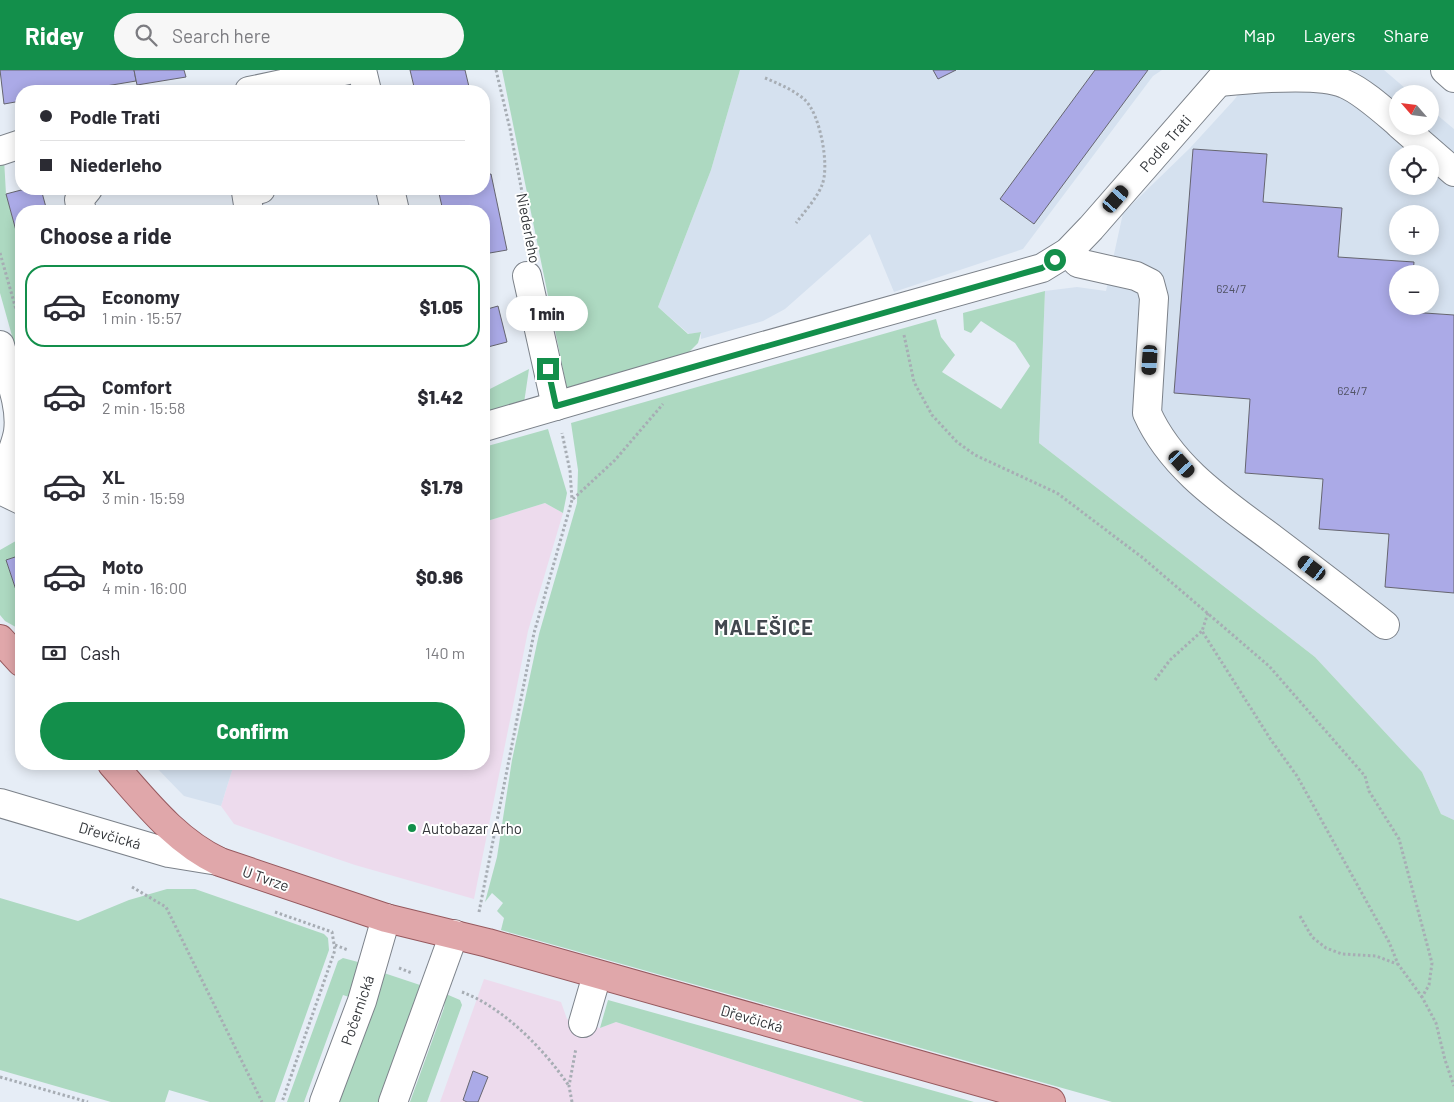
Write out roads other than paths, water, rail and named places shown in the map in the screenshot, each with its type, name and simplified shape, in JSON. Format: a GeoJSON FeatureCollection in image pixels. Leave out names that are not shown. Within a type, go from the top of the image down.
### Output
{"type":"FeatureCollection","features":[{"type":"Feature","properties":{"kind":"main road"},"geometry":{"type":"LineString","coordinates":[[0,638],[15,655]]}},
{"type":"Feature","properties":{"kind":"main road","name":"U Tvrze"},"geometry":{"type":"LineString","coordinates":[[118,770],[171,828],[205,855],[220,862],[386,918],[454,934]]}},
{"type":"Feature","properties":{"kind":"main road","name":"Dřevčická"},"geometry":{"type":"LineString","coordinates":[[454,934],[1051,1102]]}},
{"type":"Feature","properties":{"kind":"street"},"geometry":{"type":"LineString","coordinates":[[277,85],[348,70]]}},
{"type":"Feature","properties":{"kind":"street"},"geometry":{"type":"LineString","coordinates":[[362,70],[366,85]]}},
{"type":"Feature","properties":{"kind":"street"},"geometry":{"type":"LineString","coordinates":[[1444,70],[1454,78]]}},
{"type":"Feature","properties":{"kind":"street"},"geometry":{"type":"LineString","coordinates":[[1224,76],[1326,80],[1337,77],[1389,116]]}},
{"type":"Feature","properties":{"kind":"street","name":"Podle Trati"},"geometry":{"type":"LineString","coordinates":[[490,425],[1042,268],[1068,252],[1224,76]]}},
{"type":"Feature","properties":{"kind":"street"},"geometry":{"type":"LineString","coordinates":[[1411,135],[1454,172]]}},
{"type":"Feature","properties":{"kind":"street"},"geometry":{"type":"LineString","coordinates":[[0,152],[15,146]]}},
{"type":"Feature","properties":{"kind":"street"},"geometry":{"type":"LineString","coordinates":[[1068,252],[1078,263],[1143,278],[1153,290],[1147,413],[1154,429],[1173,454],[1208,490],[1385,624]]}},
{"type":"Feature","properties":{"kind":"street","name":"Niederleho"},"geometry":{"type":"LineString","coordinates":[[527,276],[556,406]]}},
{"type":"Feature","properties":{"kind":"street"},"geometry":{"type":"LineString","coordinates":[[0,345],[15,389]]}},
{"type":"Feature","properties":{"kind":"street"},"geometry":{"type":"LineString","coordinates":[[0,482],[15,440]]}},
{"type":"Feature","properties":{"kind":"street"},"geometry":{"type":"LineString","coordinates":[[0,490],[15,497]]}},
{"type":"Feature","properties":{"kind":"street","name":"Dřevčická"},"geometry":{"type":"LineString","coordinates":[[0,803],[169,853],[220,862]]}},
{"type":"Feature","properties":{"kind":"street","name":"Počernická"},"geometry":{"type":"LineString","coordinates":[[324,1102],[362,1001],[386,918]]}},
{"type":"Feature","properties":{"kind":"street"},"geometry":{"type":"LineString","coordinates":[[393,1102],[454,934]]}},
{"type":"Feature","properties":{"kind":"street"},"geometry":{"type":"LineString","coordinates":[[583,1024],[597,975]]}},
{"type":"Feature","properties":{"kind":"place","name":"Autobazar Arho"},"geometry":{"type":"Point","coordinates":[412,828]}},
{"type":"Feature","properties":{"kind":"district","name":"MALEŠICE"},"geometry":{"type":"Point","coordinates":[764,627]}}]}
